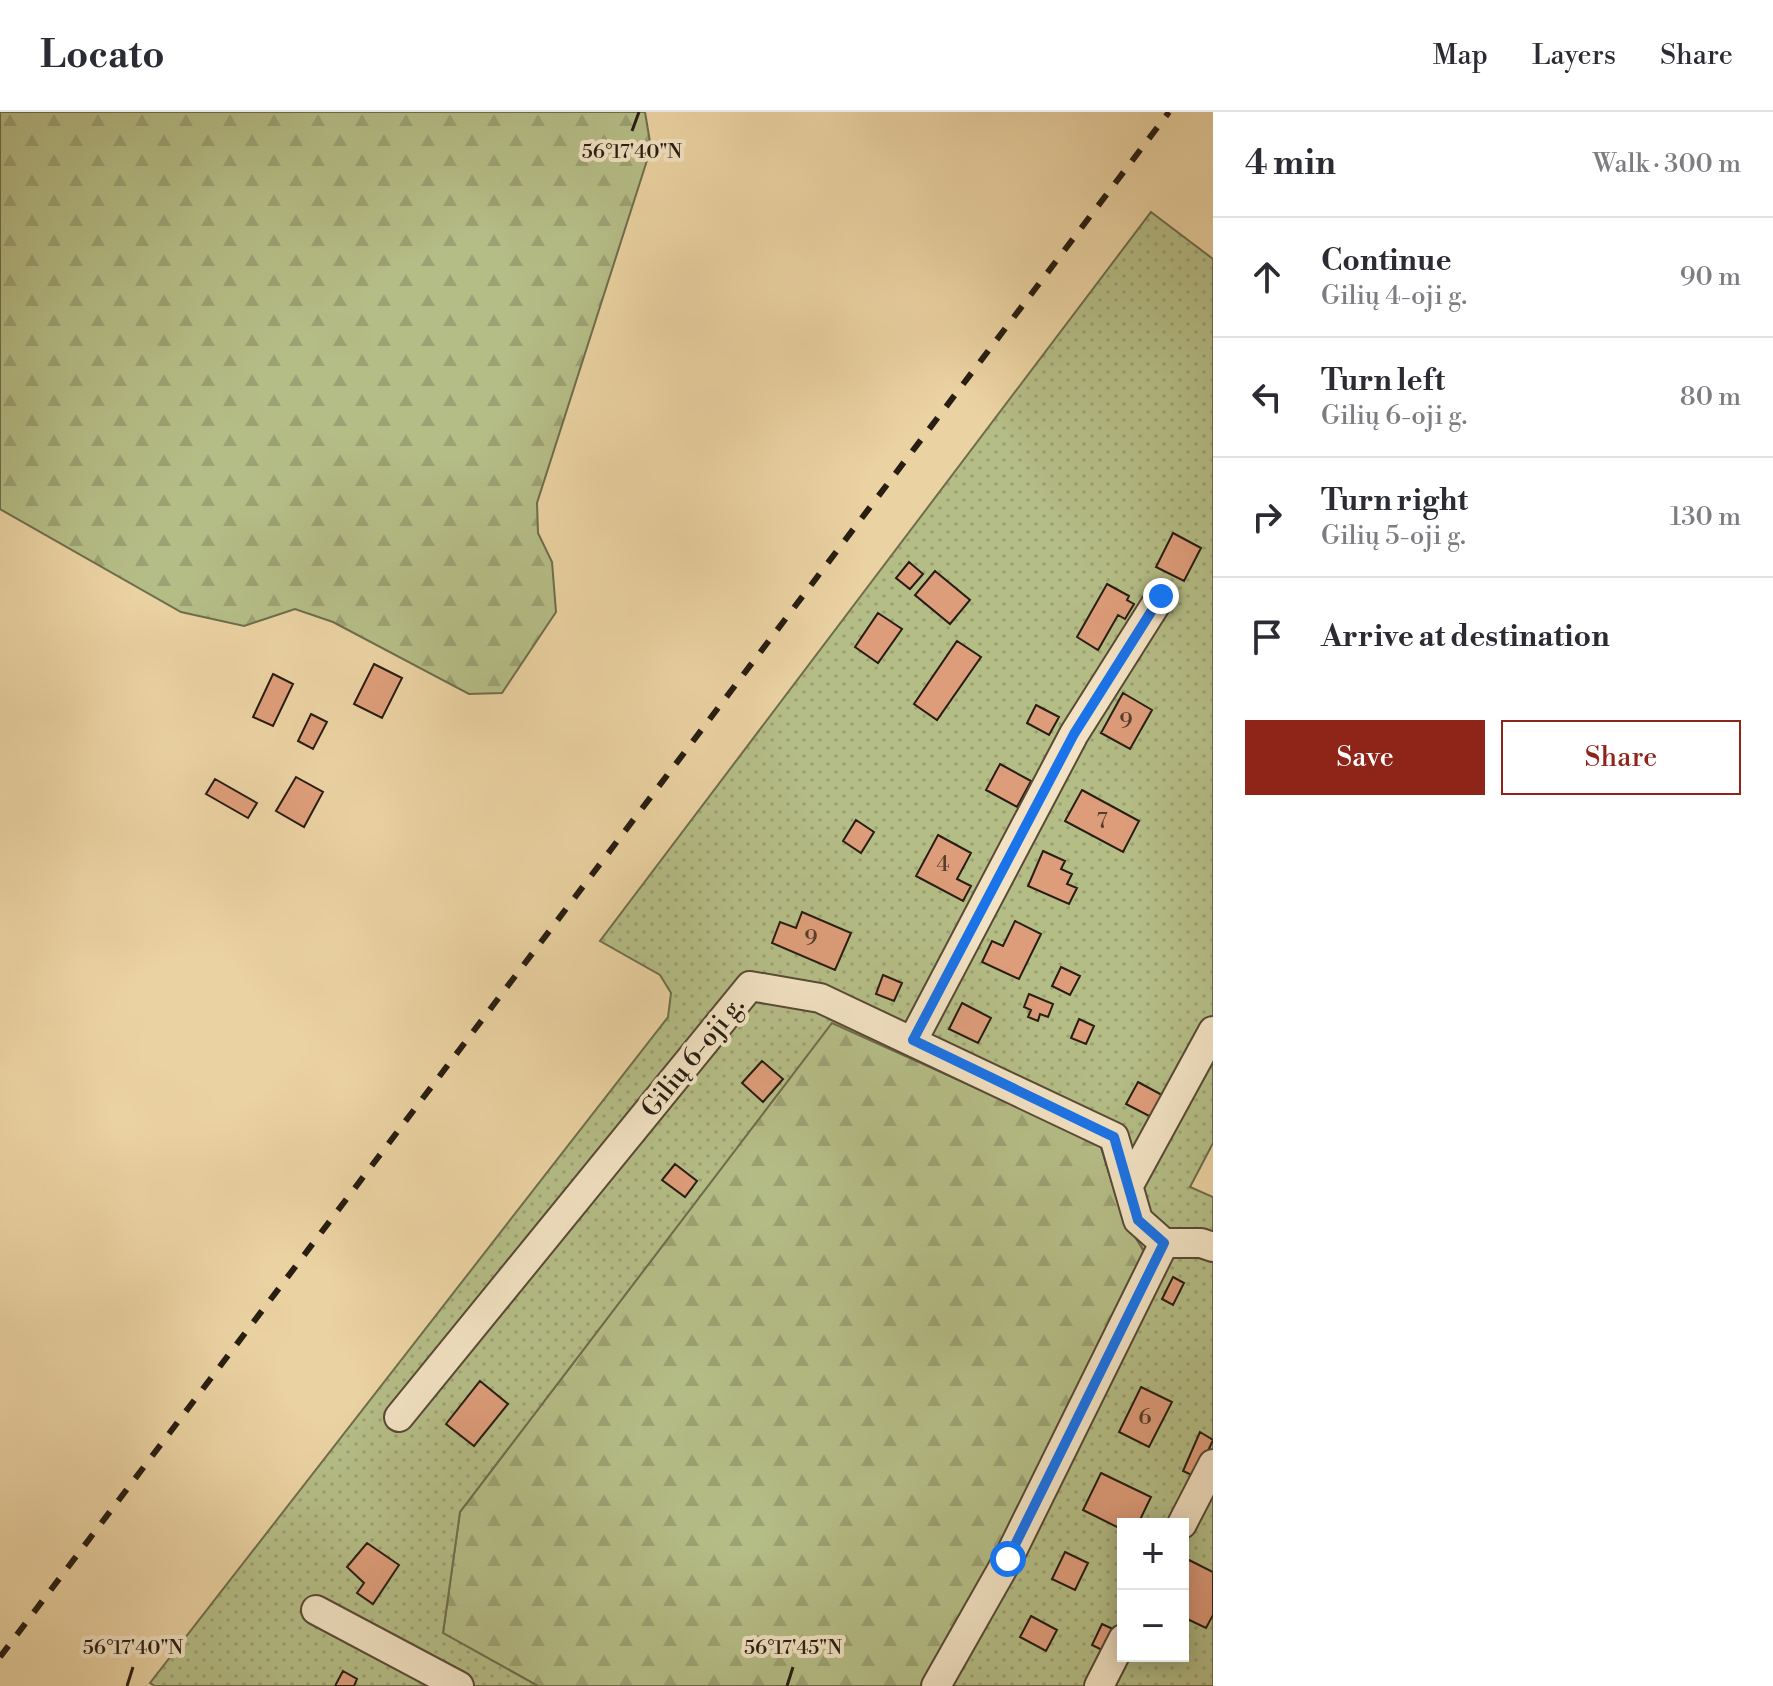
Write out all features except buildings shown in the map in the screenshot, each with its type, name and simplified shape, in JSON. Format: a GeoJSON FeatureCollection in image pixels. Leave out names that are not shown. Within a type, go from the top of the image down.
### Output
{"type":"FeatureCollection","features":[{"type":"Feature","properties":{"kind":"street"},"geometry":{"type":"LineString","coordinates":[[913,1040],[1074,734],[1161,596]]}},
{"type":"Feature","properties":{"kind":"street","name":"Gilių 6-oji g."},"geometry":{"type":"LineString","coordinates":[[399,1417],[750,986],[820,998],[1114,1137],[1138,1220],[1164,1243]]}},
{"type":"Feature","properties":{"kind":"street"},"geometry":{"type":"LineString","coordinates":[[1129,1185],[1213,1031]]}},
{"type":"Feature","properties":{"kind":"street"},"geometry":{"type":"LineString","coordinates":[[936,1686],[1008,1559],[1164,1243],[1201,1243],[1213,1247]]}},
{"type":"Feature","properties":{"kind":"street"},"geometry":{"type":"LineString","coordinates":[[1185,1518],[1213,1464]]}},
{"type":"Feature","properties":{"kind":"street"},"geometry":{"type":"LineString","coordinates":[[316,1610],[459,1686]]}},
{"type":"Feature","properties":{"kind":"street"},"geometry":{"type":"LineString","coordinates":[[1099,1686],[1117,1651]]}},
{"type":"Feature","properties":{"kind":"green space"},"geometry":{"type":"Polygon","coordinates":[[[0,112],[645,112],[651,148],[537,503],[538,533],[552,562],[556,612],[502,693],[469,694],[333,622],[295,609],[244,626],[181,612],[0,509],[0,112]]]}},
{"type":"Feature","properties":{"kind":"green space"},"geometry":{"type":"Polygon","coordinates":[[[1151,212],[1213,259],[1213,1143],[1190,1187],[1213,1197],[1213,1686],[924,1686],[1005,1544],[1146,1254],[1122,1215],[1100,1144],[832,1023],[460,1512],[443,1633],[538,1686],[155,1686],[150,1683],[668,1017],[671,993],[660,975],[600,941],[1151,212]]]}},
{"type":"Feature","properties":{"kind":"green space"},"geometry":{"type":"Polygon","coordinates":[[[832,1022],[1100,1144],[1122,1215],[1146,1255],[1005,1544],[924,1686],[538,1686],[443,1633],[460,1512],[832,1022]]]}},
{"type":"Feature","properties":{"kind":"railway"},"geometry":{"type":"LineString","coordinates":[[0,1657],[1169,112]]}},
{"type":"Feature","properties":{"kind":"route"},"geometry":{"type":"LineString","coordinates":[[1008,1559],[1164,1243],[1138,1220],[1114,1137],[913,1040],[1074,734],[1161,596]]}}]}
